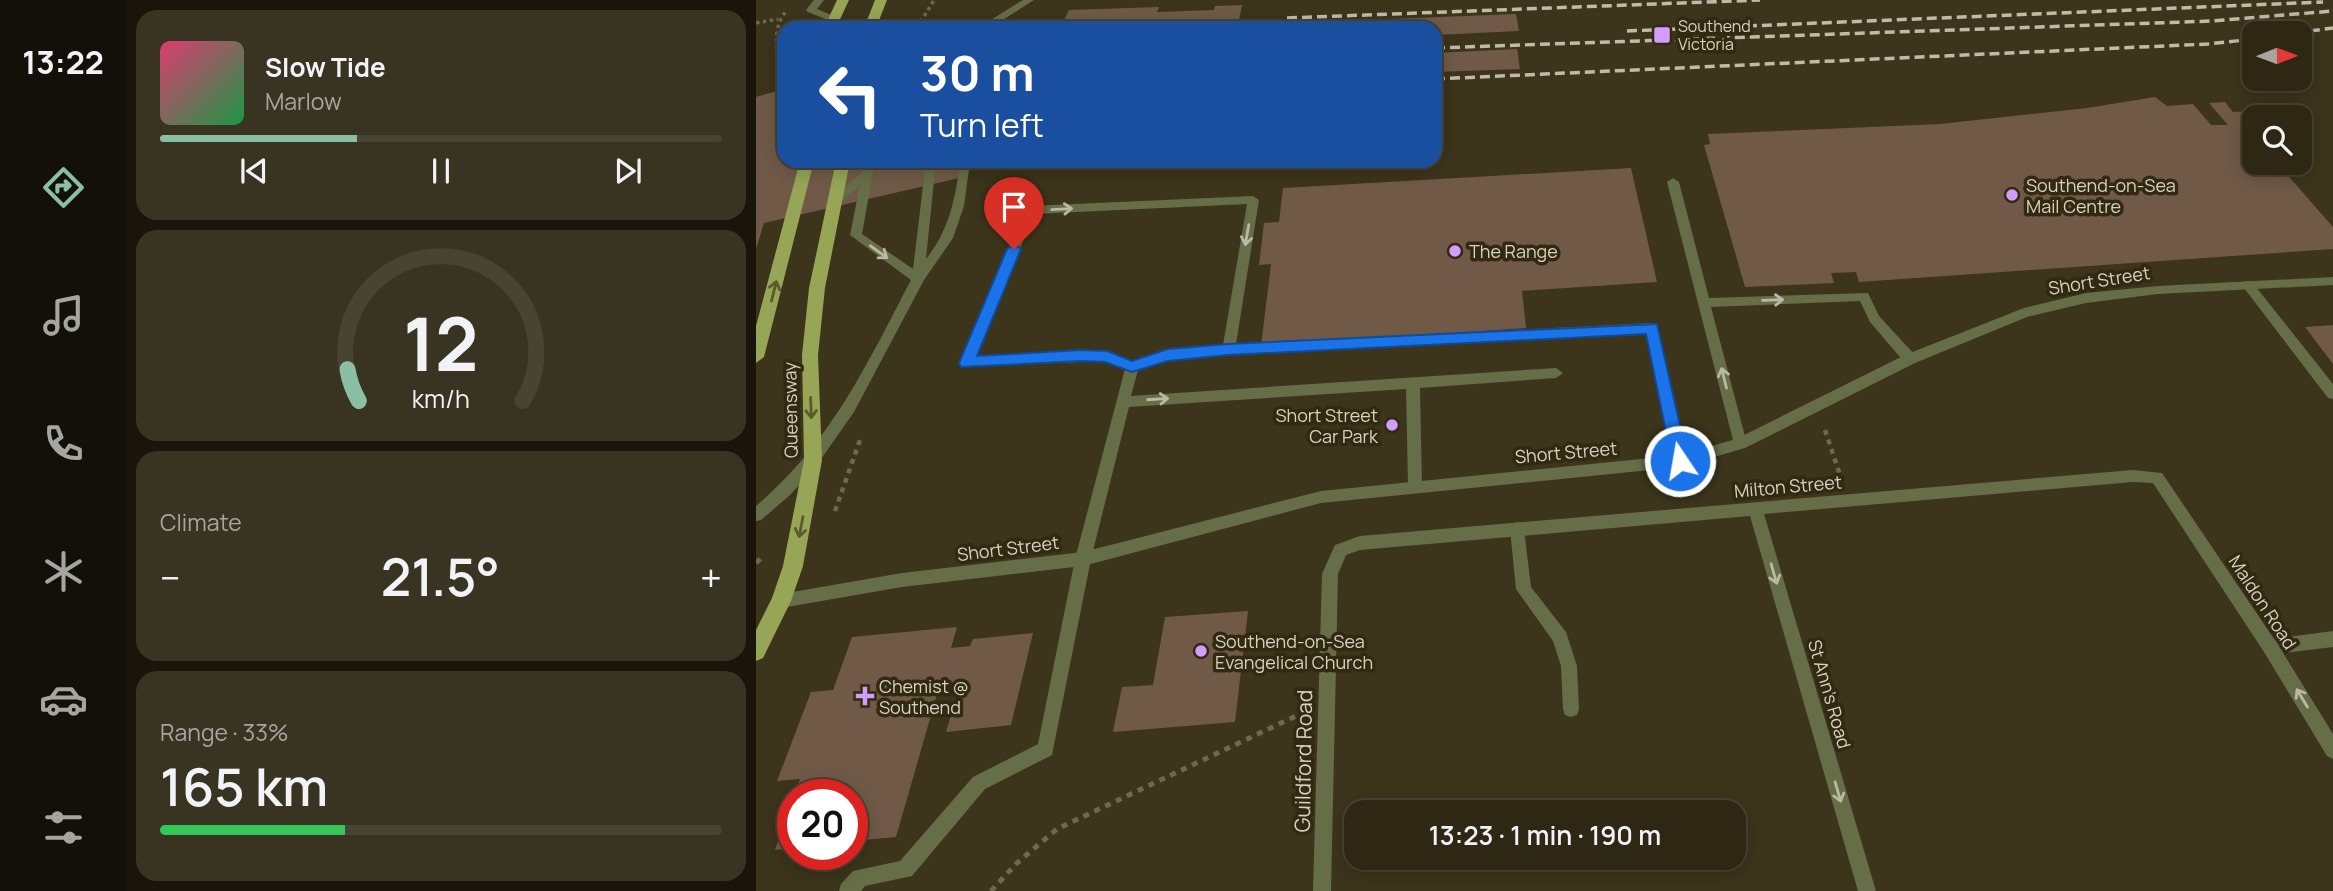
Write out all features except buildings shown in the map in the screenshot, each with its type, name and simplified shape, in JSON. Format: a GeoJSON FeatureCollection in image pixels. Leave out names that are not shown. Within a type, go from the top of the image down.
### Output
{"type":"FeatureCollection","features":[{"type":"Feature","properties":{"kind":"main road"},"geometry":{"type":"LineString","coordinates":[[834,21],[844,0]]}},
{"type":"Feature","properties":{"kind":"main road"},"geometry":{"type":"LineString","coordinates":[[873,21],[881,0]]}},
{"type":"Feature","properties":{"kind":"main road","name":"Queensway"},"geometry":{"type":"LineString","coordinates":[[756,356],[805,168]]}},
{"type":"Feature","properties":{"kind":"main road","name":"Queensway"},"geometry":{"type":"LineString","coordinates":[[756,651],[793,566],[813,460],[810,355],[817,288],[841,168]]}},
{"type":"Feature","properties":{"kind":"street"},"geometry":{"type":"LineString","coordinates":[[819,0],[811,10],[828,21]]}},
{"type":"Feature","properties":{"kind":"street"},"geometry":{"type":"LineString","coordinates":[[995,21],[1029,0]]}},
{"type":"Feature","properties":{"kind":"street"},"geometry":{"type":"LineString","coordinates":[[834,202],[867,168]]}},
{"type":"Feature","properties":{"kind":"street"},"geometry":{"type":"LineString","coordinates":[[869,168],[856,235],[918,279]]}},
{"type":"Feature","properties":{"kind":"street"},"geometry":{"type":"LineString","coordinates":[[918,279],[930,168]]}},
{"type":"Feature","properties":{"kind":"street"},"geometry":{"type":"LineString","coordinates":[[756,515],[779,497],[813,460],[848,414],[918,279],[939,251],[954,224],[964,168]]}},
{"type":"Feature","properties":{"kind":"street"},"geometry":{"type":"LineString","coordinates":[[1673,182],[1740,444]]}},
{"type":"Feature","properties":{"kind":"street"},"geometry":{"type":"LineString","coordinates":[[1228,349],[1254,200],[1030,210],[967,363],[1107,356],[1132,367],[1168,355],[1228,349],[1652,328],[1680,461]]}},
{"type":"Feature","properties":{"kind":"street","name":"Short Street"},"geometry":{"type":"LineString","coordinates":[[780,601],[902,580],[1083,559],[1321,497],[1680,461],[1740,444],[1910,359],[2024,313],[2086,298],[2158,290],[2333,281]]}},
{"type":"Feature","properties":{"kind":"street"},"geometry":{"type":"LineString","coordinates":[[2248,285],[2333,394]]}},
{"type":"Feature","properties":{"kind":"street"},"geometry":{"type":"LineString","coordinates":[[1705,303],[1864,296],[1874,318],[1910,359]]}},
{"type":"Feature","properties":{"kind":"street"},"geometry":{"type":"LineString","coordinates":[[848,891],[860,878],[905,869],[979,783],[1046,749],[1083,559],[1132,367]]}},
{"type":"Feature","properties":{"kind":"street"},"geometry":{"type":"LineString","coordinates":[[1122,402],[1556,373]]}},
{"type":"Feature","properties":{"kind":"street"},"geometry":{"type":"LineString","coordinates":[[1413,383],[1415,486]]}},
{"type":"Feature","properties":{"kind":"street","name":"Milton Street"},"geometry":{"type":"LineString","coordinates":[[1340,550],[1360,543],[2133,476],[2157,477]]}},
{"type":"Feature","properties":{"kind":"street","name":"Maldon Road"},"geometry":{"type":"LineString","coordinates":[[2157,477],[2270,647],[2333,750]]}},
{"type":"Feature","properties":{"kind":"street","name":"St Ann's Road"},"geometry":{"type":"LineString","coordinates":[[1755,508],[1867,891]]}},
{"type":"Feature","properties":{"kind":"street"},"geometry":{"type":"LineString","coordinates":[[1517,529],[1524,589],[1560,637],[1569,666],[1572,709]]}},
{"type":"Feature","properties":{"kind":"street","name":"Guildford Road"},"geometry":{"type":"LineString","coordinates":[[1322,891],[1330,574],[1340,550]]}},
{"type":"Feature","properties":{"kind":"street"},"geometry":{"type":"LineString","coordinates":[[2270,647],[2333,639]]}},
{"type":"Feature","properties":{"kind":"path"},"geometry":{"type":"LineString","coordinates":[[921,21],[934,0]]}},
{"type":"Feature","properties":{"kind":"path"},"geometry":{"type":"LineString","coordinates":[[756,23],[778,19],[788,9]]}},
{"type":"Feature","properties":{"kind":"path"},"geometry":{"type":"LineString","coordinates":[[1817,406],[1849,500]]}},
{"type":"Feature","properties":{"kind":"path"},"geometry":{"type":"LineString","coordinates":[[832,519],[862,435]]}},
{"type":"Feature","properties":{"kind":"path"},"geometry":{"type":"LineString","coordinates":[[991,891],[1017,863],[1057,829],[1327,700]]}},
{"type":"Feature","properties":{"kind":"railway"},"geometry":{"type":"LineString","coordinates":[[1287,18],[1760,0]]}},
{"type":"Feature","properties":{"kind":"railway"},"geometry":{"type":"LineString","coordinates":[[1627,31],[2323,2]]}},
{"type":"Feature","properties":{"kind":"railway"},"geometry":{"type":"LineString","coordinates":[[1442,48],[2212,21],[2333,11]]}},
{"type":"Feature","properties":{"kind":"railway"},"geometry":{"type":"LineString","coordinates":[[2312,31],[2333,28]]}},
{"type":"Feature","properties":{"kind":"railway"},"geometry":{"type":"LineString","coordinates":[[1442,79],[2242,40]]}},
{"type":"Feature","properties":{"kind":"place","name":"Southend Victoria"},"geometry":{"type":"Point","coordinates":[1662,35]}},
{"type":"Feature","properties":{"kind":"place","name":"Southend-on-Sea Mail Centre"},"geometry":{"type":"Point","coordinates":[2012,195]}},
{"type":"Feature","properties":{"kind":"place","name":"The Range"},"geometry":{"type":"Point","coordinates":[1455,251]}},
{"type":"Feature","properties":{"kind":"place","name":"Short Street Car Park"},"geometry":{"type":"Point","coordinates":[1392,425]}},
{"type":"Feature","properties":{"kind":"place","name":"Southend-on-Sea Evangelical Church"},"geometry":{"type":"Point","coordinates":[1201,651]}},
{"type":"Feature","properties":{"kind":"place","name":"Chemist @ Southend"},"geometry":{"type":"Point","coordinates":[865,696]}},
{"type":"Feature","properties":{"kind":"route"},"geometry":{"type":"LineString","coordinates":[[1014,249],[967,363],[1107,356],[1132,367],[1168,355],[1228,349],[1652,328],[1680,461]]}}]}
